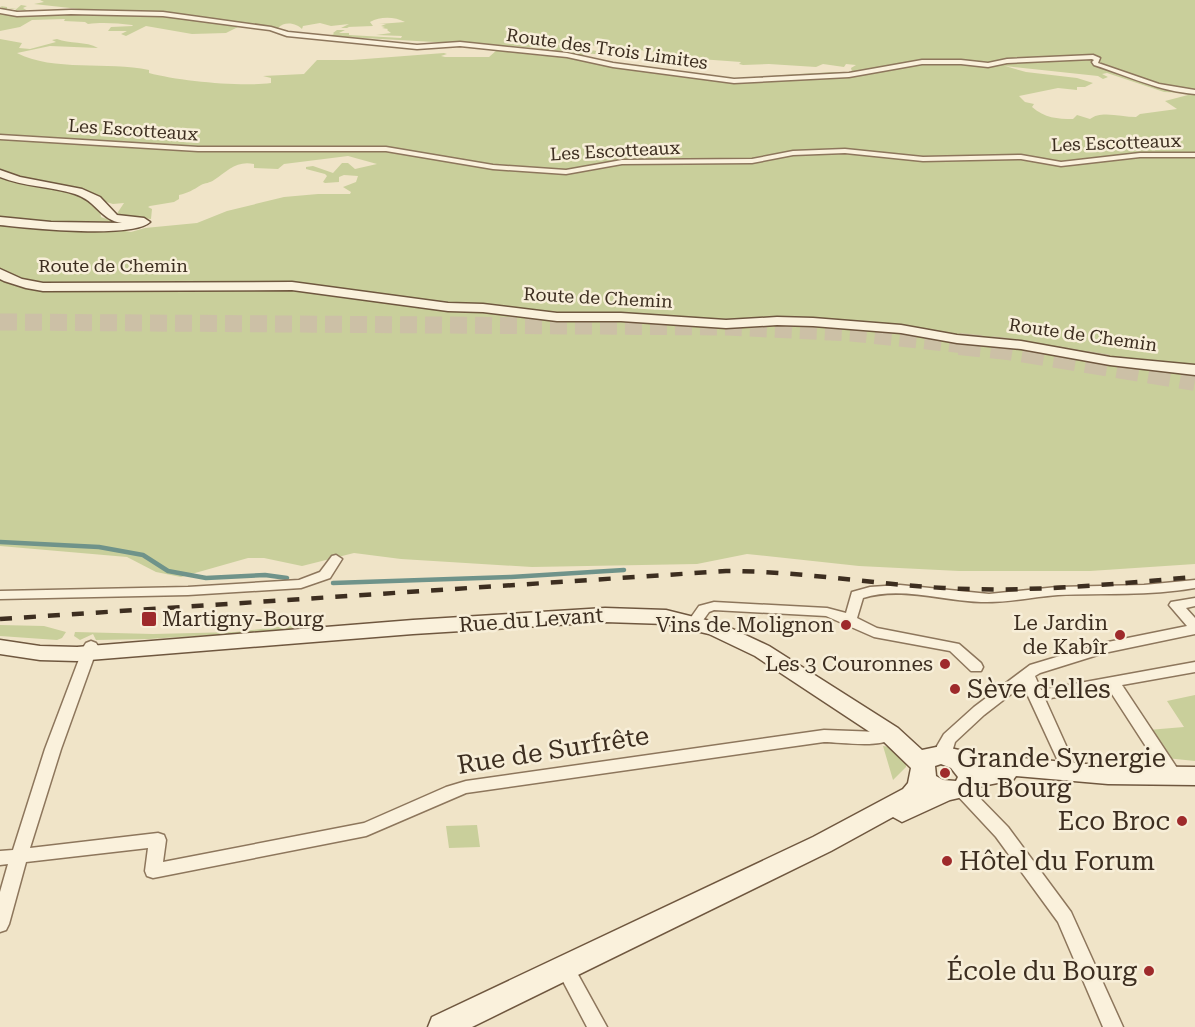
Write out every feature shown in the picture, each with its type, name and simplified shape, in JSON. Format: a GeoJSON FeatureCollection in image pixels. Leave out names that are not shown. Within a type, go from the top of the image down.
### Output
{"type":"FeatureCollection","features":[{"type":"Feature","properties":{"kind":"street","name":"Route des Trois Limites"},"geometry":{"type":"LineString","coordinates":[[0,11],[17,14],[75,12],[165,14],[273,29],[290,34],[417,47],[460,44],[563,55],[613,65],[734,81],[849,75],[922,62],[961,62],[984,65],[1001,61],[1093,57],[1098,59],[1096,64],[1144,82],[1170,90],[1195,92]]}},
{"type":"Feature","properties":{"kind":"street","name":"Les Escotteaux"},"geometry":{"type":"LineString","coordinates":[[0,137],[198,149],[386,149],[493,167],[566,172],[625,162],[748,161],[795,153],[845,151],[923,159],[1021,157],[1061,164],[1135,156],[1195,155]]}},
{"type":"Feature","properties":{"kind":"street","name":"Route de Chemin"},"geometry":{"type":"LineString","coordinates":[[0,173],[17,180],[78,191],[96,199],[115,218],[140,220],[144,223],[133,227],[87,228],[0,221]]}},
{"type":"Feature","properties":{"kind":"street","name":"Route de Chemin"},"geometry":{"type":"LineString","coordinates":[[0,273],[16,281],[40,288],[288,285],[448,307],[483,308],[557,317],[621,317],[726,324],[798,321],[886,327],[957,339],[1028,346],[1110,362],[1195,370]]}},
{"type":"Feature","properties":{"kind":"street"},"geometry":{"type":"LineString","coordinates":[[0,595],[188,591],[301,584],[325,575],[336,559]]}},
{"type":"Feature","properties":{"kind":"street"},"geometry":{"type":"LineString","coordinates":[[848,619],[852,615],[857,595],[884,590],[982,598],[1060,591],[1143,590],[1195,584]]}},
{"type":"Feature","properties":{"kind":"street"},"geometry":{"type":"LineString","coordinates":[[442,1027],[564,966],[822,844],[911,796],[949,738],[979,711],[1035,669],[1103,648],[1195,628],[1176,605],[1195,602]]}},
{"type":"Feature","properties":{"kind":"street"},"geometry":{"type":"LineString","coordinates":[[694,623],[704,609],[714,606],[827,612],[874,632],[954,647],[976,667]]}},
{"type":"Feature","properties":{"kind":"street","name":"Rue du Levant"},"geometry":{"type":"LineString","coordinates":[[7,647],[52,654],[605,615],[647,615],[694,623],[727,634],[762,651],[936,761]]}},
{"type":"Feature","properties":{"kind":"street"},"geometry":{"type":"LineString","coordinates":[[0,924],[18,856],[90,650]]}},
{"type":"Feature","properties":{"kind":"street"},"geometry":{"type":"LineString","coordinates":[[1035,696],[1195,667]]}},
{"type":"Feature","properties":{"kind":"street"},"geometry":{"type":"LineString","coordinates":[[1028,676],[1069,770]]}},
{"type":"Feature","properties":{"kind":"street"},"geometry":{"type":"LineString","coordinates":[[1112,682],[1184,775]]}},
{"type":"Feature","properties":{"kind":"street","name":"Rue de Surfrête"},"geometry":{"type":"LineString","coordinates":[[18,856],[158,840],[153,871],[366,829],[452,791],[476,785],[824,736],[881,738],[891,734]]}},
{"type":"Feature","properties":{"kind":"street"},"geometry":{"type":"LineString","coordinates":[[936,761],[1069,770],[1108,775]]}},
{"type":"Feature","properties":{"kind":"street"},"geometry":{"type":"LineString","coordinates":[[936,761],[934,787],[959,787],[1002,832],[1065,917],[1113,1027]]}},
{"type":"Feature","properties":{"kind":"street"},"geometry":{"type":"LineString","coordinates":[[936,761],[967,768],[959,787]]}},
{"type":"Feature","properties":{"kind":"street"},"geometry":{"type":"LineString","coordinates":[[822,844],[959,787],[999,774],[1065,779],[1108,775],[1184,775]]}},
{"type":"Feature","properties":{"kind":"street"},"geometry":{"type":"LineString","coordinates":[[0,858],[18,856]]}},
{"type":"Feature","properties":{"kind":"street"},"geometry":{"type":"LineString","coordinates":[[564,966],[597,1027]]}},
{"type":"Feature","properties":{"kind":"green space"},"geometry":{"type":"Polygon","coordinates":[[[40,0],[1195,0],[1195,564],[1090,571],[959,571],[859,566],[747,554],[697,564],[532,567],[401,559],[354,553],[302,566],[264,558],[248,558],[181,577],[156,572],[127,557],[0,546],[0,39],[22,43],[19,48],[30,49],[56,42],[52,40],[57,39],[98,48],[50,46],[17,53],[47,62],[133,67],[149,70],[149,73],[176,78],[243,84],[271,83],[271,78],[263,76],[304,74],[317,60],[352,60],[444,53],[447,54],[441,56],[489,57],[497,50],[544,56],[535,50],[542,48],[328,36],[337,30],[345,30],[339,33],[401,38],[402,36],[376,35],[391,33],[388,29],[382,28],[385,27],[381,26],[386,24],[379,24],[405,22],[392,18],[374,20],[370,22],[373,26],[341,28],[349,24],[331,26],[320,23],[303,26],[302,29],[288,23],[278,28],[242,28],[257,25],[209,18],[207,21],[209,22],[233,24],[238,27],[226,33],[192,34],[146,26],[126,36],[121,34],[127,31],[108,31],[111,27],[132,25],[88,24],[64,21],[65,19],[32,20],[20,27],[0,31],[0,11],[13,12],[5,14],[10,15],[88,10],[34,4],[44,2],[40,0]],[[567,43],[554,44],[640,58],[583,53],[584,57],[611,63],[608,64],[673,70],[676,73],[697,74],[710,80],[733,76],[723,78],[735,80],[798,74],[836,72],[840,74],[852,72],[851,68],[856,65],[846,64],[844,67],[823,64],[816,67],[743,65],[739,64],[741,62],[672,57],[683,56],[678,54],[567,43]],[[1005,66],[1026,72],[1077,78],[1093,83],[1085,87],[1077,87],[1077,90],[1058,88],[1019,96],[1025,102],[1034,104],[1032,107],[1042,114],[1056,118],[1073,119],[1077,115],[1090,119],[1105,114],[1136,117],[1140,114],[1177,109],[1165,101],[1188,95],[1164,92],[1107,73],[1102,74],[1108,77],[1103,79],[1098,76],[1005,66]],[[348,156],[284,164],[278,169],[254,168],[254,164],[248,163],[237,165],[212,181],[179,195],[179,199],[174,202],[148,207],[152,209],[151,219],[116,215],[124,203],[113,204],[103,201],[95,208],[100,210],[101,217],[121,224],[115,229],[131,232],[145,228],[197,223],[227,211],[284,197],[350,194],[351,192],[343,187],[356,182],[358,176],[344,175],[339,177],[339,182],[325,183],[323,182],[327,176],[325,174],[306,169],[306,167],[313,166],[333,173],[342,163],[348,163],[355,169],[377,164],[348,156]]]}},
{"type":"Feature","properties":{"kind":"green space"},"geometry":{"type":"Polygon","coordinates":[[[21,5],[27,6],[23,8],[28,11],[13,12],[21,5]]]}},
{"type":"Feature","properties":{"kind":"green space"},"geometry":{"type":"Polygon","coordinates":[[[0,6],[7,7],[7,9],[17,8],[7,10],[0,9],[2,7],[0,6]]]}},
{"type":"Feature","properties":{"kind":"green space"},"geometry":{"type":"Polygon","coordinates":[[[313,623],[314,626],[351,626],[149,639],[96,640],[93,634],[80,640],[74,636],[75,632],[153,634],[235,632],[313,623]]]}},
{"type":"Feature","properties":{"kind":"green space"},"geometry":{"type":"Polygon","coordinates":[[[0,625],[44,626],[66,632],[62,638],[57,640],[0,636],[0,625]]]}},
{"type":"Feature","properties":{"kind":"green space"},"geometry":{"type":"Polygon","coordinates":[[[1195,695],[1195,761],[1166,758],[1148,730],[1184,727],[1167,701],[1195,695]]]}},
{"type":"Feature","properties":{"kind":"green space"},"geometry":{"type":"Polygon","coordinates":[[[883,746],[890,747],[906,762],[906,767],[893,780],[883,746]]]}},
{"type":"Feature","properties":{"kind":"green space"},"geometry":{"type":"Polygon","coordinates":[[[477,825],[480,847],[449,848],[446,826],[477,825]]]}},
{"type":"Feature","properties":{"kind":"waterway"},"geometry":{"type":"LineString","coordinates":[[0,542],[99,547],[143,555],[168,571],[206,578],[265,575],[287,578]]}},
{"type":"Feature","properties":{"kind":"waterway"},"geometry":{"type":"LineString","coordinates":[[333,583],[511,577],[624,570]]}},
{"type":"Feature","properties":{"kind":"tunnel"},"geometry":{"type":"LineString","coordinates":[[0,322],[728,327],[851,333],[974,346]]}},
{"type":"Feature","properties":{"kind":"tunnel"},"geometry":{"type":"LineString","coordinates":[[959,344],[1008,349],[1195,380]]}},
{"type":"Feature","properties":{"kind":"railway"},"geometry":{"type":"LineString","coordinates":[[0,619],[726,571],[781,573],[975,589],[1070,587],[1195,577]]}},
{"type":"Feature","properties":{"kind":"place","name":"Martigny-Bourg"},"geometry":{"type":"Point","coordinates":[149,619]}},
{"type":"Feature","properties":{"kind":"place","name":"Vins de Molignon"},"geometry":{"type":"Point","coordinates":[846,625]}},
{"type":"Feature","properties":{"kind":"place","name":"Le Jardin de Kabîr"},"geometry":{"type":"Point","coordinates":[1120,635]}},
{"type":"Feature","properties":{"kind":"place","name":"Les 3 Couronnes"},"geometry":{"type":"Point","coordinates":[945,664]}},
{"type":"Feature","properties":{"kind":"place","name":"Sève d'elles"},"geometry":{"type":"Point","coordinates":[955,689]}},
{"type":"Feature","properties":{"kind":"place","name":"Grande Synergie du Bourg"},"geometry":{"type":"Point","coordinates":[945,773]}},
{"type":"Feature","properties":{"kind":"place","name":"Eco Broc"},"geometry":{"type":"Point","coordinates":[1182,821]}},
{"type":"Feature","properties":{"kind":"place","name":"Hôtel du Forum"},"geometry":{"type":"Point","coordinates":[947,861]}},
{"type":"Feature","properties":{"kind":"place","name":"École du Bourg"},"geometry":{"type":"Point","coordinates":[1149,971]}}]}
